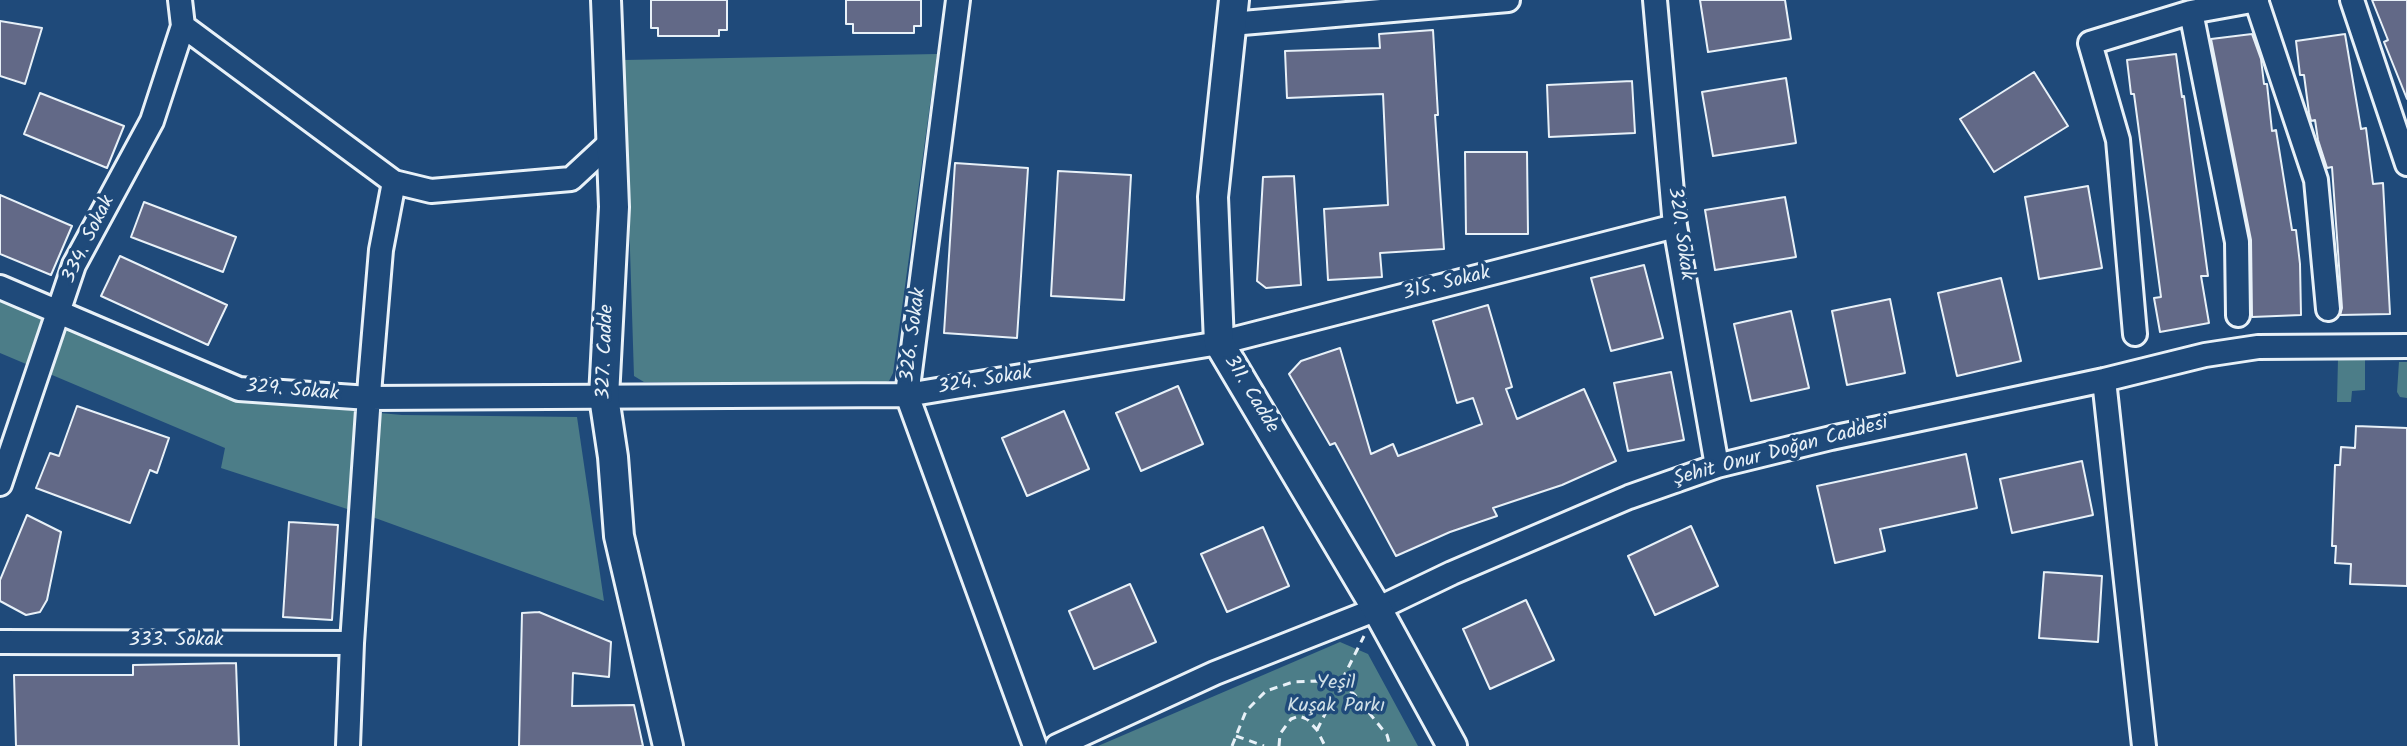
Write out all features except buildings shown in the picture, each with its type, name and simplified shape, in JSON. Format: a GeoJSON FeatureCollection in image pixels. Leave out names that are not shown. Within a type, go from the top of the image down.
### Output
{"type":"FeatureCollection","features":[{"type":"Feature","properties":{"kind":"street","name":"334. Sokak"},"geometry":{"type":"LineString","coordinates":[[0,484],[74,265],[152,121],[183,26],[180,0]]}},
{"type":"Feature","properties":{"kind":"street","name":"327. Cadde"},"geometry":{"type":"LineString","coordinates":[[606,0],[614,207],[604,397],[613,457],[619,536],[668,746]]}},
{"type":"Feature","properties":{"kind":"street","name":"326. Sokak"},"geometry":{"type":"LineString","coordinates":[[958,0],[907,395],[1035,746]]}},
{"type":"Feature","properties":{"kind":"street"},"geometry":{"type":"LineString","coordinates":[[1233,12],[1508,0]]}},
{"type":"Feature","properties":{"kind":"street","name":"320. Sokak"},"geometry":{"type":"LineString","coordinates":[[1655,0],[1675,226],[1717,466]]}},
{"type":"Feature","properties":{"kind":"street"},"geometry":{"type":"LineString","coordinates":[[2153,0],[2161,22]]}},
{"type":"Feature","properties":{"kind":"street"},"geometry":{"type":"LineString","coordinates":[[2135,334],[2118,140],[2090,43],[2191,12],[2256,0],[2316,180],[2328,309]]}},
{"type":"Feature","properties":{"kind":"street"},"geometry":{"type":"LineString","coordinates":[[2352,0],[2407,164]]}},
{"type":"Feature","properties":{"kind":"street","name":"311. Cadde"},"geometry":{"type":"LineString","coordinates":[[1233,12],[1213,197],[1219,343],[1377,609],[1452,746]]}},
{"type":"Feature","properties":{"kind":"street"},"geometry":{"type":"LineString","coordinates":[[2191,12],[2237,242],[2238,315]]}},
{"type":"Feature","properties":{"kind":"street"},"geometry":{"type":"LineString","coordinates":[[183,26],[394,182],[431,191],[571,179],[612,141]]}},
{"type":"Feature","properties":{"kind":"street"},"geometry":{"type":"LineString","coordinates":[[348,746],[352,643],[381,250],[394,182]]}},
{"type":"Feature","properties":{"kind":"street","name":"315. Sokak"},"geometry":{"type":"LineString","coordinates":[[1219,343],[1675,226]]}},
{"type":"Feature","properties":{"kind":"street","name":"329. Sokak"},"geometry":{"type":"LineString","coordinates":[[0,287],[239,389],[369,398],[604,397]]}},
{"type":"Feature","properties":{"kind":"street","name":"324. Sokak"},"geometry":{"type":"LineString","coordinates":[[604,397],[907,395],[1219,343]]}},
{"type":"Feature","properties":{"kind":"street","name":"Şehit Onur Doğan Caddesi"},"geometry":{"type":"LineString","coordinates":[[1057,746],[1215,673],[1377,609],[1452,573],[1629,497],[1717,466],[2205,355],[2258,347],[2407,346]]}},
{"type":"Feature","properties":{"kind":"street"},"geometry":{"type":"LineString","coordinates":[[2104,380],[2144,746]]}},
{"type":"Feature","properties":{"kind":"street","name":"333. Sokak"},"geometry":{"type":"LineString","coordinates":[[0,642],[352,643]]}},
{"type":"Feature","properties":{"kind":"path"},"geometry":{"type":"LineString","coordinates":[[1317,730],[1377,609]]}},
{"type":"Feature","properties":{"kind":"path"},"geometry":{"type":"LineString","coordinates":[[1232,746],[1246,711],[1266,691],[1293,682],[1316,681],[1340,685],[1354,694],[1387,735],[1390,746]]}},
{"type":"Feature","properties":{"kind":"path"},"geometry":{"type":"LineString","coordinates":[[1279,746],[1280,734],[1291,719],[1299,716],[1307,719],[1317,730],[1325,746]]}},
{"type":"Feature","properties":{"kind":"path"},"geometry":{"type":"LineString","coordinates":[[1236,736],[1264,746]]}},
{"type":"Feature","properties":{"kind":"green space"},"geometry":{"type":"Polygon","coordinates":[[[937,54],[893,373],[889,381],[877,385],[644,382],[634,376],[624,60],[937,54]]]}},
{"type":"Feature","properties":{"kind":"green space"},"geometry":{"type":"Polygon","coordinates":[[[0,299],[134,357],[247,401],[402,415],[577,417],[604,601],[378,519],[221,468],[225,448],[0,353],[0,299]]]}},
{"type":"Feature","properties":{"kind":"green space"},"geometry":{"type":"Polygon","coordinates":[[[2338,359],[2365,359],[2365,390],[2352,391],[2351,402],[2337,402],[2338,359]]]}},
{"type":"Feature","properties":{"kind":"green space"},"geometry":{"type":"Polygon","coordinates":[[[2399,362],[2407,362],[2407,398],[2400,397],[2397,392],[2399,362]]]}},
{"type":"Feature","properties":{"kind":"green space","name":"Yeşil Kuşak Parkı"},"geometry":{"type":"Polygon","coordinates":[[[1340,642],[1368,654],[1418,746],[1098,746],[1340,642]]]}}]}
